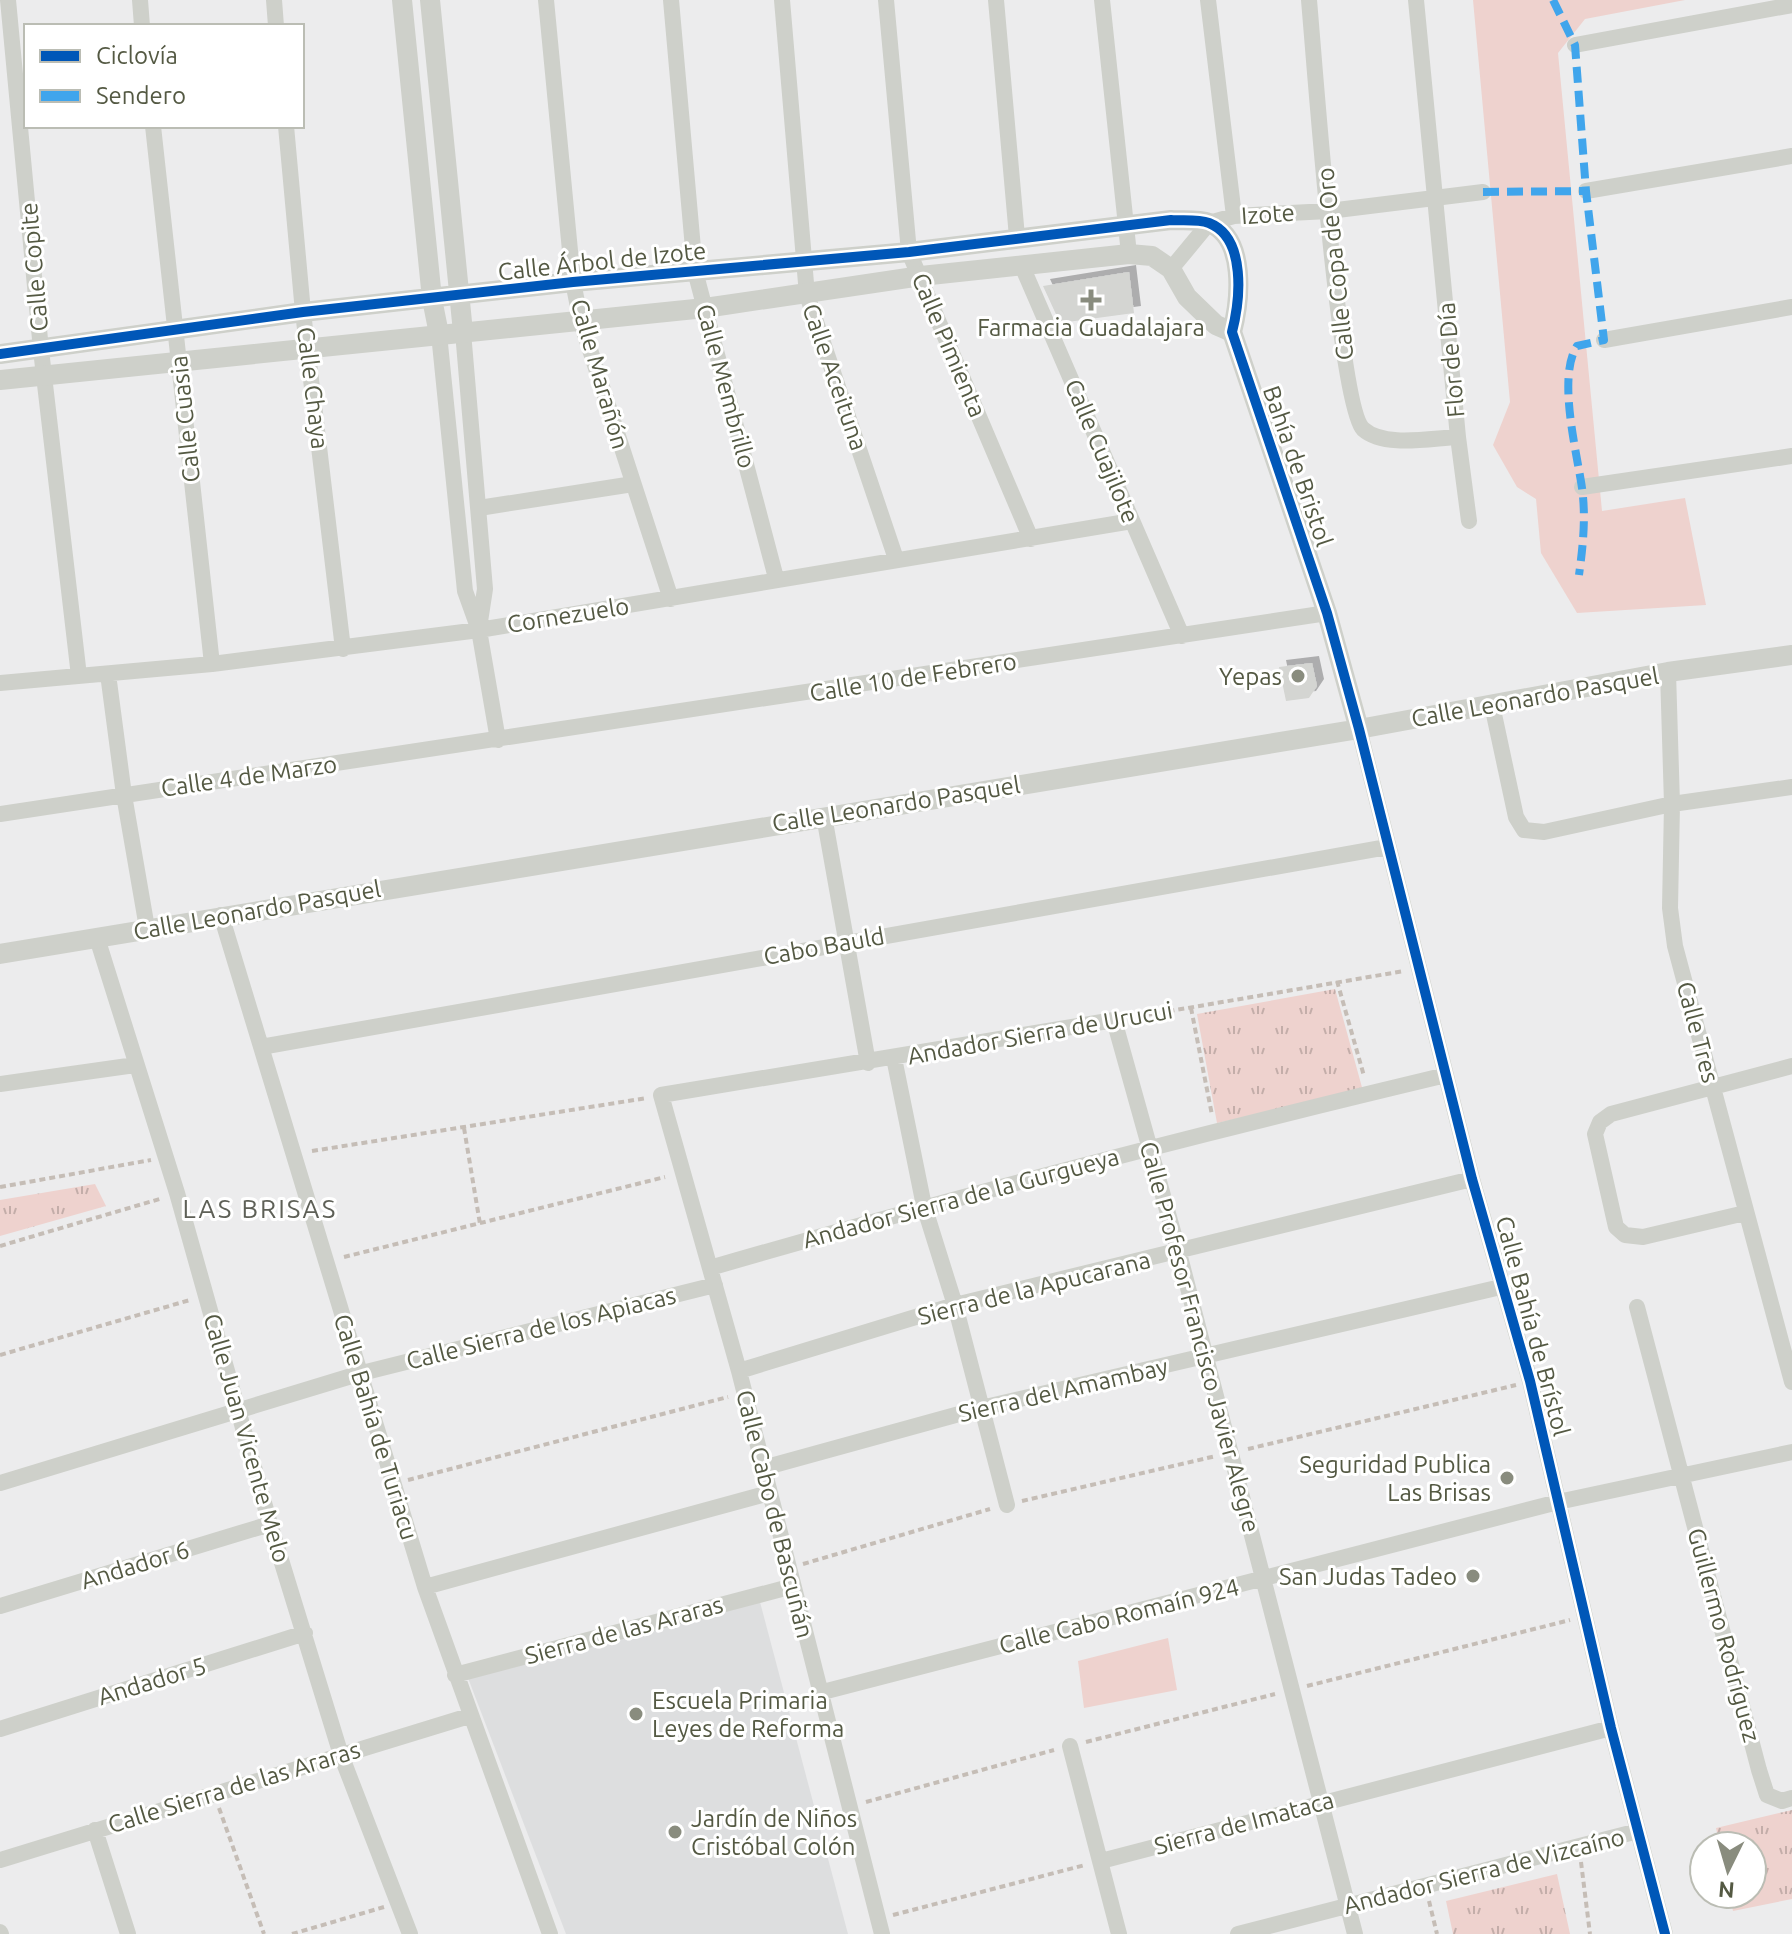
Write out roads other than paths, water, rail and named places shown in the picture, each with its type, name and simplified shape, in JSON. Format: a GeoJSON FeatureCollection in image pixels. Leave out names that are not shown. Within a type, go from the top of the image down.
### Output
{"type":"FeatureCollection","features":[{"type":"Feature","properties":{"kind":"street","name":"Calle Copite"},"geometry":{"type":"LineString","coordinates":[[8,0],[41,350],[79,676]]}},
{"type":"Feature","properties":{"kind":"street"},"geometry":{"type":"LineString","coordinates":[[140,0],[142,24]]}},
{"type":"Feature","properties":{"kind":"street"},"geometry":{"type":"LineString","coordinates":[[274,0],[276,24]]}},
{"type":"Feature","properties":{"kind":"street"},"geometry":{"type":"LineString","coordinates":[[402,0],[465,591],[479,630],[498,740]]}},
{"type":"Feature","properties":{"kind":"street"},"geometry":{"type":"LineString","coordinates":[[430,0],[479,508],[485,589],[479,630]]}},
{"type":"Feature","properties":{"kind":"street","name":"Calle Marañón"},"geometry":{"type":"LineString","coordinates":[[546,0],[573,282],[581,322],[671,599]]}},
{"type":"Feature","properties":{"kind":"street","name":"Calle Membrillo"},"geometry":{"type":"LineString","coordinates":[[671,0],[695,271],[776,578]]}},
{"type":"Feature","properties":{"kind":"street","name":"Calle Aceituna"},"geometry":{"type":"LineString","coordinates":[[782,0],[807,295],[896,559]]}},
{"type":"Feature","properties":{"kind":"street","name":"Calle Pimienta"},"geometry":{"type":"LineString","coordinates":[[886,0],[909,252],[1031,539]]}},
{"type":"Feature","properties":{"kind":"street"},"geometry":{"type":"LineString","coordinates":[[996,0],[1017,237]]}},
{"type":"Feature","properties":{"kind":"street"},"geometry":{"type":"LineString","coordinates":[[1102,0],[1129,254]]}},
{"type":"Feature","properties":{"kind":"street"},"geometry":{"type":"LineString","coordinates":[[1208,0],[1234,216]]}},
{"type":"Feature","properties":{"kind":"street","name":"Calle Copa de Oro"},"geometry":{"type":"LineString","coordinates":[[1309,0],[1345,364],[1359,426],[1372,436],[1388,439],[1458,437]]}},
{"type":"Feature","properties":{"kind":"street","name":"Flor de Día"},"geometry":{"type":"LineString","coordinates":[[1416,0],[1458,437],[1469,521]]}},
{"type":"Feature","properties":{"kind":"street"},"geometry":{"type":"LineString","coordinates":[[1575,45],[1792,5]]}},
{"type":"Feature","properties":{"kind":"street","name":"Calle Cuasia"},"geometry":{"type":"LineString","coordinates":[[153,128],[212,664]]}},
{"type":"Feature","properties":{"kind":"street","name":"Calle Chaya"},"geometry":{"type":"LineString","coordinates":[[286,128],[303,312],[343,649]]}},
{"type":"Feature","properties":{"kind":"street"},"geometry":{"type":"LineString","coordinates":[[1586,191],[1792,156]]}},
{"type":"Feature","properties":{"kind":"street","name":"Izote"},"geometry":{"type":"LineString","coordinates":[[1171,269],[1209,223],[1234,216],[1329,211],[1483,192]]}},
{"type":"Feature","properties":{"kind":"street","name":"Calle Árbol de Izote"},"geometry":{"type":"LineString","coordinates":[[0,354],[303,312],[573,282],[909,252],[1171,220],[1209,223]]}},
{"type":"Feature","properties":{"kind":"street","name":"Bahía de Bristol"},"geometry":{"type":"LineString","coordinates":[[1209,223],[1222,232],[1238,265],[1232,332],[1327,613],[1359,729]]}},
{"type":"Feature","properties":{"kind":"street"},"geometry":{"type":"LineString","coordinates":[[0,380],[581,322],[807,295],[921,276],[1129,254],[1152,256],[1171,269],[1187,297],[1216,325],[1232,332]]}},
{"type":"Feature","properties":{"kind":"street","name":"Calle Cuajilote"},"geometry":{"type":"LineString","coordinates":[[1022,266],[1182,636]]}},
{"type":"Feature","properties":{"kind":"street"},"geometry":{"type":"LineString","coordinates":[[1604,340],[1792,307]]}},
{"type":"Feature","properties":{"kind":"street"},"geometry":{"type":"LineString","coordinates":[[1582,487],[1792,456]]}},
{"type":"Feature","properties":{"kind":"street"},"geometry":{"type":"LineString","coordinates":[[479,508],[633,484]]}},
{"type":"Feature","properties":{"kind":"street","name":"Cornezuelo"},"geometry":{"type":"LineString","coordinates":[[0,683],[212,664],[479,630],[1132,521]]}},
{"type":"Feature","properties":{"kind":"street","name":"Calle 10 de Febrero"},"geometry":{"type":"LineString","coordinates":[[498,740],[1327,613]]}},
{"type":"Feature","properties":{"kind":"street","name":"Calle Leonardo Pasquel"},"geometry":{"type":"LineString","coordinates":[[0,954],[1359,729],[1668,672],[1792,655]]}},
{"type":"Feature","properties":{"kind":"street","name":"Calle Tres"},"geometry":{"type":"LineString","coordinates":[[1668,672],[1672,804],[1669,882],[1675,946],[1792,1382]]}},
{"type":"Feature","properties":{"kind":"street"},"geometry":{"type":"LineString","coordinates":[[108,674],[124,795],[147,928]]}},
{"type":"Feature","properties":{"kind":"street"},"geometry":{"type":"LineString","coordinates":[[1492,705],[1516,817],[1524,830],[1544,832],[1672,804],[1792,787]]}},
{"type":"Feature","properties":{"kind":"street","name":"Calle Bahía de Brístol"},"geometry":{"type":"LineString","coordinates":[[1359,729],[1472,1179],[1530,1381],[1611,1728],[1665,1934]]}},
{"type":"Feature","properties":{"kind":"street","name":"Calle 4 de Marzo"},"geometry":{"type":"LineString","coordinates":[[0,814],[498,740]]}},
{"type":"Feature","properties":{"kind":"street"},"geometry":{"type":"LineString","coordinates":[[824,816],[868,1063]]}},
{"type":"Feature","properties":{"kind":"street","name":"Cabo Bauld"},"geometry":{"type":"LineString","coordinates":[[261,1047],[1387,847]]}},
{"type":"Feature","properties":{"kind":"street","name":"Calle Bahía de Turiacu"},"geometry":{"type":"LineString","coordinates":[[221,915],[425,1587],[550,1934]]}},
{"type":"Feature","properties":{"kind":"street","name":"Calle Juan Vicente Melo"},"geometry":{"type":"LineString","coordinates":[[97,938],[177,1193],[270,1524],[341,1755],[410,1934]]}},
{"type":"Feature","properties":{"kind":"street","name":"Andador Sierra de Urucui"},"geometry":{"type":"LineString","coordinates":[[661,1095],[1114,1020]]}},
{"type":"Feature","properties":{"kind":"street","name":"Calle Profesor Francisco Javier Alegre"},"geometry":{"type":"LineString","coordinates":[[1114,1020],[1179,1253],[1355,1934]]}},
{"type":"Feature","properties":{"kind":"street"},"geometry":{"type":"LineString","coordinates":[[894,1058],[924,1206],[955,1305],[1007,1505]]}},
{"type":"Feature","properties":{"kind":"street"},"geometry":{"type":"LineString","coordinates":[[0,1084],[135,1065]]}},
{"type":"Feature","properties":{"kind":"street"},"geometry":{"type":"LineString","coordinates":[[1745,1213],[1643,1237],[1625,1235],[1616,1227],[1595,1134],[1600,1122],[1611,1114],[1792,1066]]}},
{"type":"Feature","properties":{"kind":"street","name":"Andador Sierra de la Gurgueya"},"geometry":{"type":"LineString","coordinates":[[710,1268],[924,1206],[1215,1129],[1446,1075]]}},
{"type":"Feature","properties":{"kind":"street","name":"Calle Cabo de Bascuñán"},"geometry":{"type":"LineString","coordinates":[[661,1095],[745,1393],[880,1926]]}},
{"type":"Feature","properties":{"kind":"street","name":"Sierra de la Apucarana"},"geometry":{"type":"LineString","coordinates":[[739,1371],[955,1305],[1179,1253],[1472,1179]]}},
{"type":"Feature","properties":{"kind":"street","name":"Calle Sierra de los Apiacas"},"geometry":{"type":"LineString","coordinates":[[0,1483],[358,1374],[715,1285]]}},
{"type":"Feature","properties":{"kind":"street","name":"Sierra del Amambay"},"geometry":{"type":"LineString","coordinates":[[763,1468],[981,1408],[1505,1286]]}},
{"type":"Feature","properties":{"kind":"street","name":"Guillermo Rodríguez"},"geometry":{"type":"LineString","coordinates":[[1637,1307],[1767,1795],[1782,1801],[1792,1798]]}},
{"type":"Feature","properties":{"kind":"street","name":"Calle Cabo Romaín 924"},"geometry":{"type":"LineString","coordinates":[[819,1693],[1558,1502],[1792,1452]]}},
{"type":"Feature","properties":{"kind":"street"},"geometry":{"type":"LineString","coordinates":[[425,1587],[769,1493]]}},
{"type":"Feature","properties":{"kind":"street","name":"Andador 6"},"geometry":{"type":"LineString","coordinates":[[0,1606],[270,1524]]}},
{"type":"Feature","properties":{"kind":"street","name":"Sierra de las Araras"},"geometry":{"type":"LineString","coordinates":[[455,1675],[793,1586]]}},
{"type":"Feature","properties":{"kind":"street","name":"Andador 5"},"geometry":{"type":"LineString","coordinates":[[0,1729],[305,1633]]}},
{"type":"Feature","properties":{"kind":"street","name":"Calle Sierra de las Araras"},"geometry":{"type":"LineString","coordinates":[[0,1860],[469,1716]]}},
{"type":"Feature","properties":{"kind":"street","name":"Sierra de Imataca"},"geometry":{"type":"LineString","coordinates":[[1101,1861],[1611,1728]]}},
{"type":"Feature","properties":{"kind":"street"},"geometry":{"type":"LineString","coordinates":[[1070,1746],[1119,1934]]}},
{"type":"Feature","properties":{"kind":"street"},"geometry":{"type":"LineString","coordinates":[[95,1830],[128,1934]]}},
{"type":"Feature","properties":{"kind":"street","name":"Andador Sierra de Vizcaíno"},"geometry":{"type":"LineString","coordinates":[[1238,1934],[1638,1831]]}},
{"type":"Feature","properties":{"kind":"place","name":"Farmacia Guadalajara"},"geometry":{"type":"Point","coordinates":[1091,300]}},
{"type":"Feature","properties":{"kind":"place","name":"Yepas"},"geometry":{"type":"Point","coordinates":[1298,676]}},
{"type":"Feature","properties":{"kind":"place","name":"Seguridad Publica Las Brisas"},"geometry":{"type":"Point","coordinates":[1507,1478]}},
{"type":"Feature","properties":{"kind":"place","name":"San Judas Tadeo"},"geometry":{"type":"Point","coordinates":[1473,1576]}},
{"type":"Feature","properties":{"kind":"place","name":"Escuela Primaria Leyes de Reforma"},"geometry":{"type":"Point","coordinates":[636,1714]}},
{"type":"Feature","properties":{"kind":"place","name":"Jardín de Niños Cristóbal Colón"},"geometry":{"type":"Point","coordinates":[675,1832]}},
{"type":"Feature","properties":{"kind":"district","name":"LAS BRISAS"},"geometry":{"type":"Point","coordinates":[260,1208]}}]}
